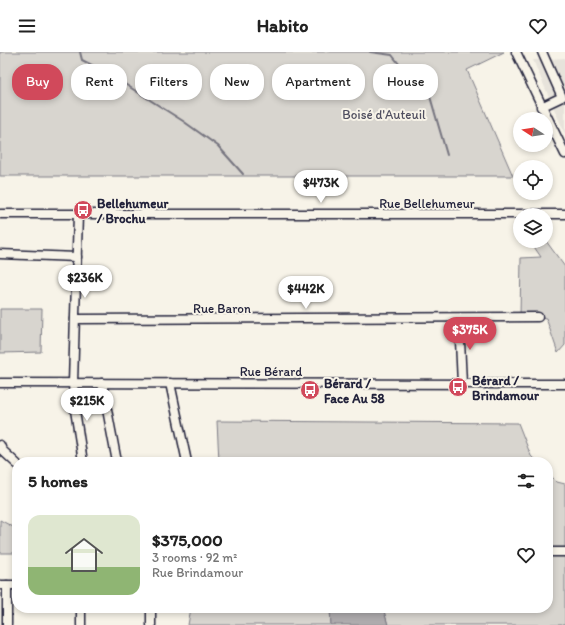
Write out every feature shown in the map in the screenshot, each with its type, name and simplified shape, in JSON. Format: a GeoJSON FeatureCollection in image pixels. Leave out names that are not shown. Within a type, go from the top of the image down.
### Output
{"type":"FeatureCollection","features":[{"type":"Feature","properties":{"kind":"street"},"geometry":{"type":"LineString","coordinates":[[517,52],[541,107],[565,154]]}},
{"type":"Feature","properties":{"kind":"street"},"geometry":{"type":"LineString","coordinates":[[541,107],[564,101],[542,52]]}},
{"type":"Feature","properties":{"kind":"street","name":"Rue Bellehumeur"},"geometry":{"type":"LineString","coordinates":[[0,214],[565,214]]}},
{"type":"Feature","properties":{"kind":"street"},"geometry":{"type":"LineString","coordinates":[[78,214],[73,383],[75,410],[82,457]]}},
{"type":"Feature","properties":{"kind":"street"},"geometry":{"type":"LineString","coordinates":[[0,254],[76,257]]}},
{"type":"Feature","properties":{"kind":"street","name":"Rue Baron"},"geometry":{"type":"LineString","coordinates":[[75,319],[459,319],[538,317]]}},
{"type":"Feature","properties":{"kind":"street"},"geometry":{"type":"LineString","coordinates":[[459,319],[462,384]]}},
{"type":"Feature","properties":{"kind":"street","name":"Rue Bérard"},"geometry":{"type":"LineString","coordinates":[[0,383],[565,384]]}},
{"type":"Feature","properties":{"kind":"street"},"geometry":{"type":"LineString","coordinates":[[102,383],[116,457]]}},
{"type":"Feature","properties":{"kind":"street"},"geometry":{"type":"LineString","coordinates":[[170,383],[186,457]]}},
{"type":"Feature","properties":{"kind":"street"},"geometry":{"type":"LineString","coordinates":[[0,444],[2,450],[12,459]]}},
{"type":"Feature","properties":{"kind":"street"},"geometry":{"type":"LineString","coordinates":[[553,552],[565,552]]}},
{"type":"Feature","properties":{"kind":"street"},"geometry":{"type":"LineString","coordinates":[[4,585],[7,625]]}},
{"type":"Feature","properties":{"kind":"street"},"geometry":{"type":"LineString","coordinates":[[81,613],[81,625]]}},
{"type":"Feature","properties":{"kind":"street"},"geometry":{"type":"LineString","coordinates":[[151,613],[151,625]]}},
{"type":"Feature","properties":{"kind":"shaded area"},"geometry":{"type":"Polygon","coordinates":[[[565,58],[565,134],[533,60],[565,58]]]}},
{"type":"Feature","properties":{"kind":"shaded area"},"geometry":{"type":"Polygon","coordinates":[[[330,613],[384,613],[388,625],[331,625],[330,613]]]}},
{"type":"Feature","properties":{"kind":"green space","name":"Boisé d'Auteuil"},"geometry":{"type":"Polygon","coordinates":[[[0,52],[504,52],[467,70],[513,176],[0,176],[0,52]]]}},
{"type":"Feature","properties":{"kind":"green space"},"geometry":{"type":"Polygon","coordinates":[[[535,248],[551,248],[565,267],[565,345],[558,353],[546,318],[520,316],[521,258],[541,257],[535,248]]]}},
{"type":"Feature","properties":{"kind":"green space"},"geometry":{"type":"Polygon","coordinates":[[[0,309],[42,309],[41,352],[0,353],[0,309]]]}},
{"type":"Feature","properties":{"kind":"green space"},"geometry":{"type":"Polygon","coordinates":[[[217,421],[518,423],[532,457],[219,457],[217,421]]]}},
{"type":"Feature","properties":{"kind":"green space"},"geometry":{"type":"Polygon","coordinates":[[[553,478],[557,482],[565,484],[565,625],[388,625],[384,613],[553,613],[553,478]]]}},
{"type":"Feature","properties":{"kind":"green space"},"geometry":{"type":"Polygon","coordinates":[[[0,520],[12,526],[12,553],[0,553],[0,520]]]}},
{"type":"Feature","properties":{"kind":"green space"},"geometry":{"type":"Polygon","coordinates":[[[190,613],[330,613],[331,625],[188,625],[190,613]]]}},
{"type":"Feature","properties":{"kind":"waterway"},"geometry":{"type":"LineString","coordinates":[[80,52],[82,60],[109,74],[183,121],[218,146],[243,174]]}},
{"type":"Feature","properties":{"kind":"waterway"},"geometry":{"type":"LineString","coordinates":[[370,52],[392,55],[410,78],[429,93],[447,155]]}},
{"type":"Feature","properties":{"kind":"place","name":"Bellehumeur / Brochu"},"geometry":{"type":"Point","coordinates":[83,210]}},
{"type":"Feature","properties":{"kind":"place","name":"Bérard / Brindamour"},"geometry":{"type":"Point","coordinates":[458,387]}},
{"type":"Feature","properties":{"kind":"place","name":"Bérard / Face Au 58"},"geometry":{"type":"Point","coordinates":[310,390]}}]}
